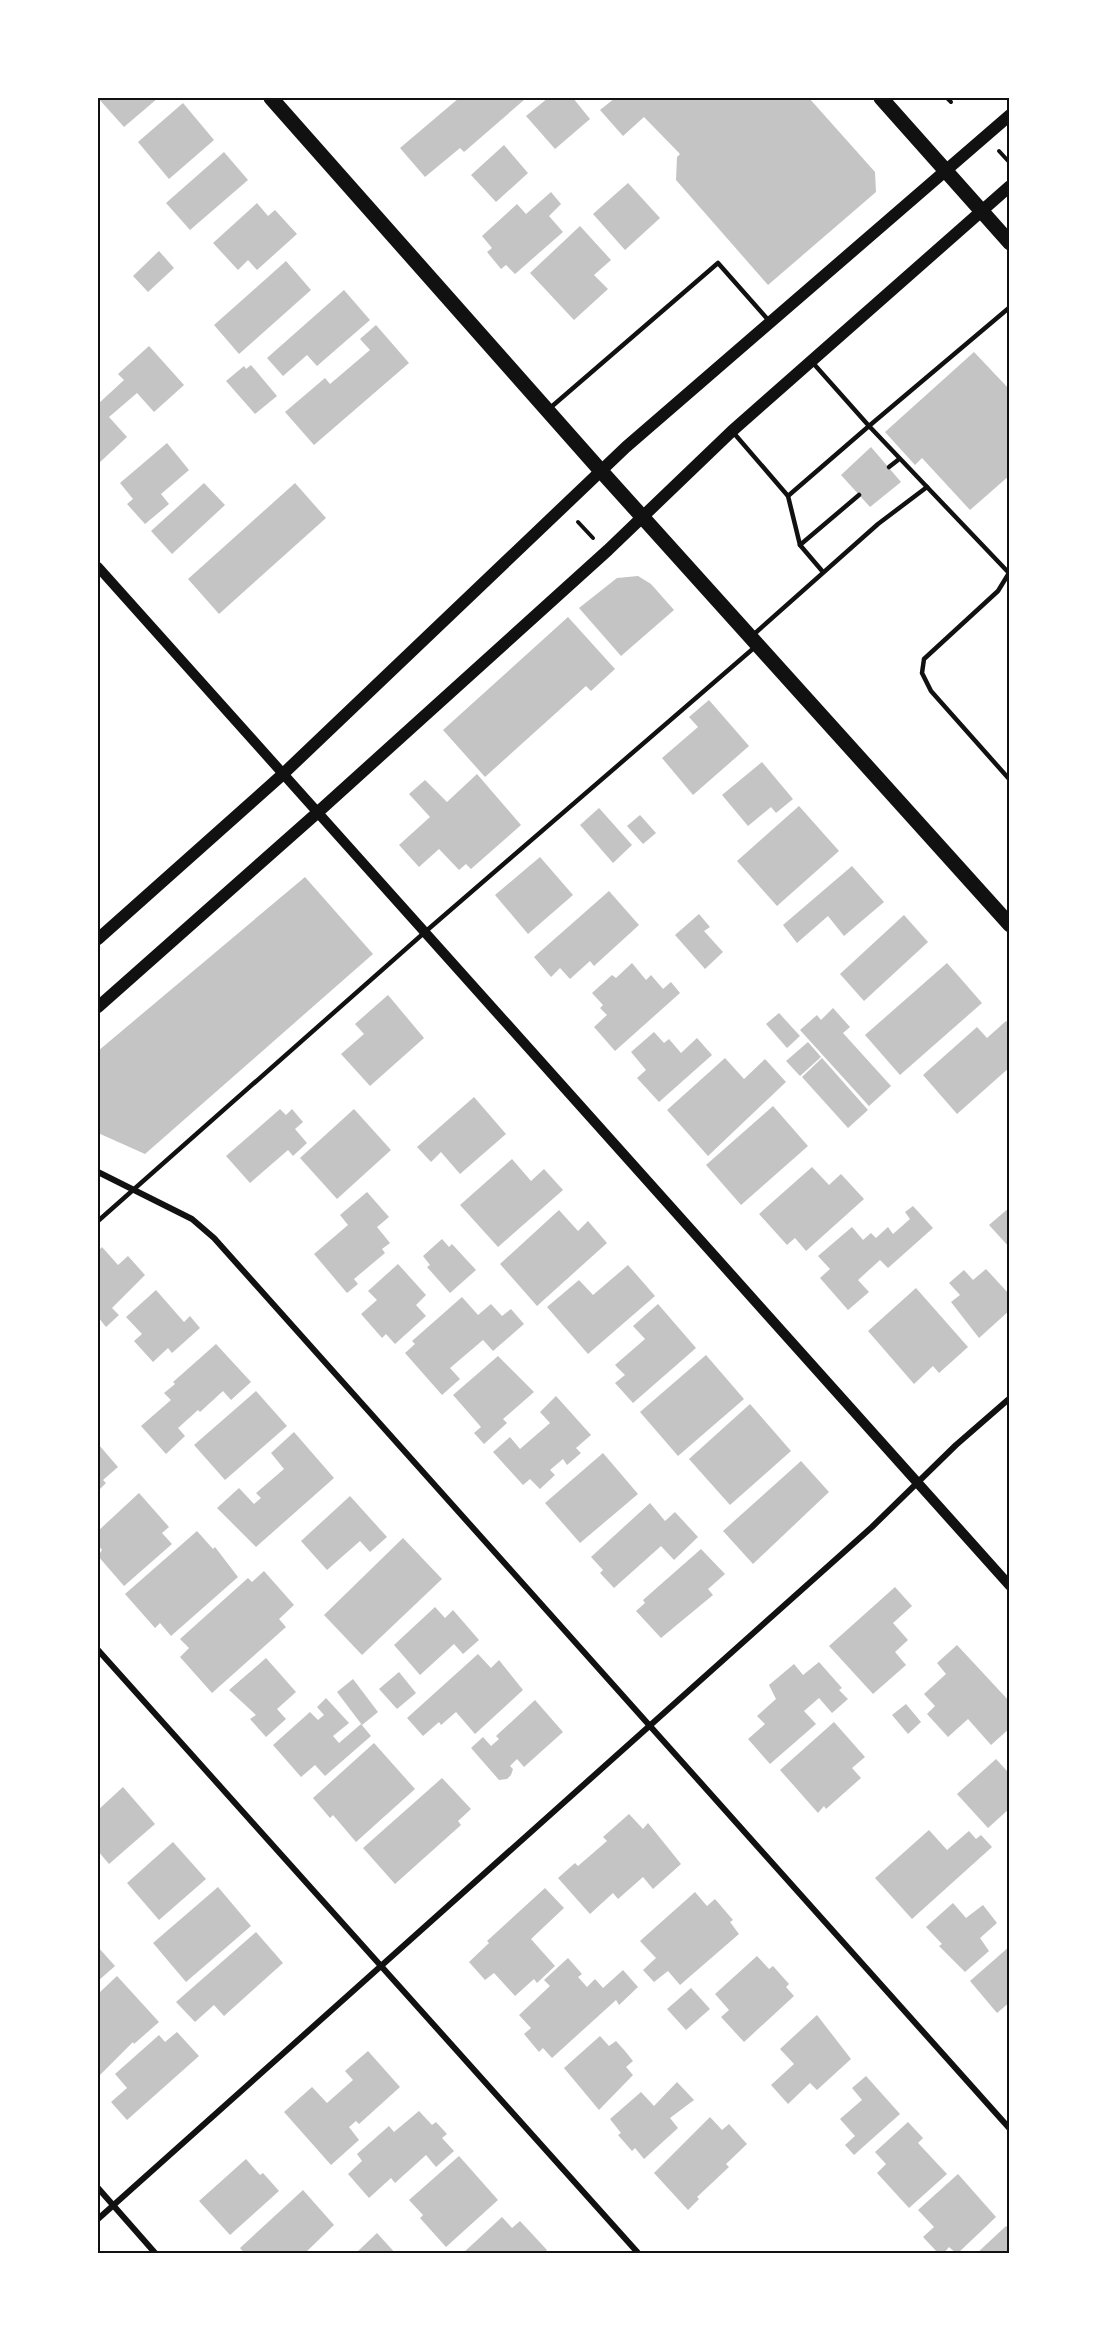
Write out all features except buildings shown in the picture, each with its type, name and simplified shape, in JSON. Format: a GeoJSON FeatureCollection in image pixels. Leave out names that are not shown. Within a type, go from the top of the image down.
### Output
{"type":"FeatureCollection","features":[{"type":"Feature","properties":{"kind":"main road"},"geometry":{"type":"LineString","coordinates":[[271,98],[601,471],[1010,925]]}},
{"type":"Feature","properties":{"kind":"main road"},"geometry":{"type":"LineString","coordinates":[[881,98],[980,212],[1010,243]]}},
{"type":"Feature","properties":{"kind":"main road"},"geometry":{"type":"LineString","coordinates":[[98,939],[282,775],[601,471],[944,170],[1010,115]]}},
{"type":"Feature","properties":{"kind":"main road"},"geometry":{"type":"LineString","coordinates":[[98,1007],[608,550],[732,431],[1010,186]]}},
{"type":"Feature","properties":{"kind":"street"},"geometry":{"type":"LineString","coordinates":[[98,567],[1010,1586]]}},
{"type":"Feature","properties":{"kind":"street"},"geometry":{"type":"LineString","coordinates":[[98,1172],[192,1220],[214,1239],[1010,2129]]}},
{"type":"Feature","properties":{"kind":"street"},"geometry":{"type":"LineString","coordinates":[[98,2219],[650,1727],[1010,1398]]}},
{"type":"Feature","properties":{"kind":"street"},"geometry":{"type":"LineString","coordinates":[[98,1650],[639,2253]]}},
{"type":"Feature","properties":{"kind":"street"},"geometry":{"type":"LineString","coordinates":[[98,2188],[156,2253]]}},
{"type":"Feature","properties":{"kind":"lane"},"geometry":{"type":"LineString","coordinates":[[548,410],[718,263],[770,322]]}},
{"type":"Feature","properties":{"kind":"lane"},"geometry":{"type":"LineString","coordinates":[[788,496],[1010,307]]}},
{"type":"Feature","properties":{"kind":"lane"},"geometry":{"type":"LineString","coordinates":[[811,361],[898,460],[1009,572],[998,591],[924,659],[922,673],[931,691],[1010,780]]}},
{"type":"Feature","properties":{"kind":"lane"},"geometry":{"type":"LineString","coordinates":[[732,431],[788,496],[800,545],[823,572]]}},
{"type":"Feature","properties":{"kind":"lane"},"geometry":{"type":"LineString","coordinates":[[889,467],[898,460]]}},
{"type":"Feature","properties":{"kind":"lane"},"geometry":{"type":"LineString","coordinates":[[98,1221],[754,641],[823,572],[927,487]]}},
{"type":"Feature","properties":{"kind":"lane"},"geometry":{"type":"LineString","coordinates":[[800,545],[859,495]]}},
{"type":"Feature","properties":{"kind":"path"},"geometry":{"type":"LineString","coordinates":[[945,98],[951,102]]}},
{"type":"Feature","properties":{"kind":"path"},"geometry":{"type":"LineString","coordinates":[[996,148],[1010,163]]}},
{"type":"Feature","properties":{"kind":"path"},"geometry":{"type":"LineString","coordinates":[[575,519],[592,538]]}}]}
